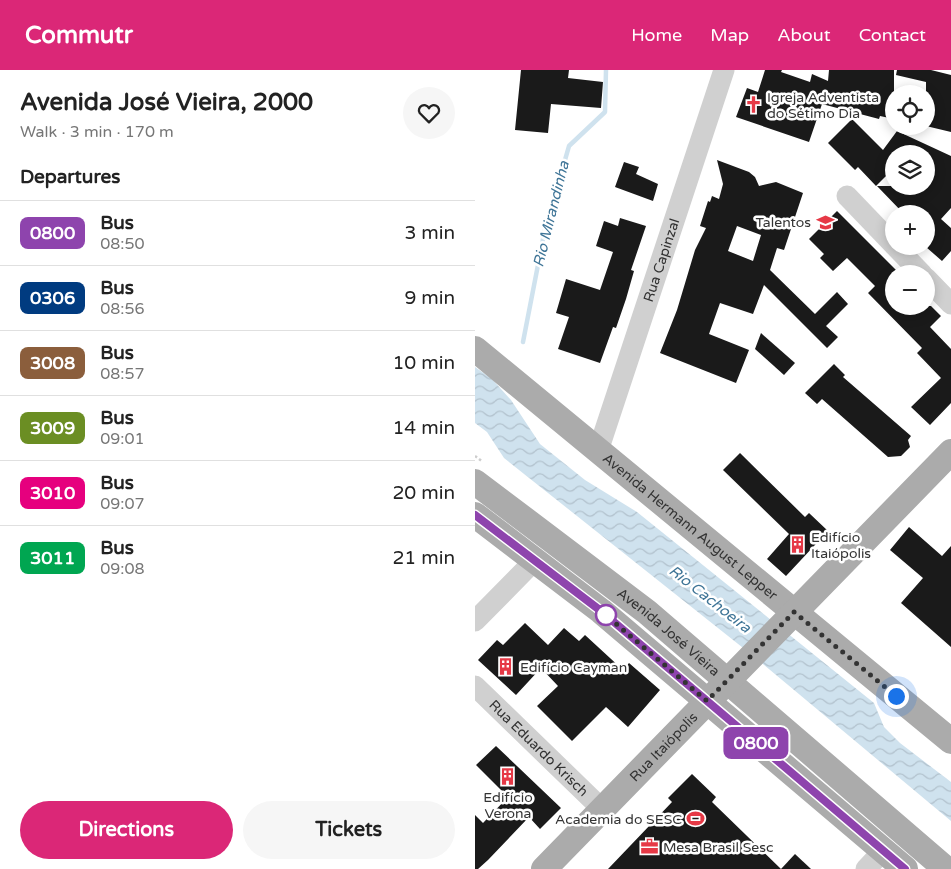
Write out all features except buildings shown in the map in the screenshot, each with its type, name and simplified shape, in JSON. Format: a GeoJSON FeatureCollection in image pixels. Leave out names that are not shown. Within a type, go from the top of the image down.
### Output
{"type":"FeatureCollection","features":[{"type":"Feature","properties":{"kind":"main road","name":"Avenida Hermann August Lepper"},"geometry":{"type":"LineString","coordinates":[[475,349],[598,451],[789,618],[951,741]]}},
{"type":"Feature","properties":{"kind":"main road","name":"Rua Itaiópolis"},"geometry":{"type":"LineString","coordinates":[[544,869],[951,452]]}},
{"type":"Feature","properties":{"kind":"main road","name":"Avenida José Vieira"},"geometry":{"type":"LineString","coordinates":[[475,482],[620,591],[946,869]]}},
{"type":"Feature","properties":{"kind":"main road","name":"Avenida José Vieira"},"geometry":{"type":"LineString","coordinates":[[475,515],[601,611],[707,701],[875,860],[905,869]]}},
{"type":"Feature","properties":{"kind":"street","name":"Rua Capinzal"},"geometry":{"type":"LineString","coordinates":[[598,451],[724,70]]}},
{"type":"Feature","properties":{"kind":"street"},"geometry":{"type":"LineString","coordinates":[[847,196],[885,235]]}},
{"type":"Feature","properties":{"kind":"street"},"geometry":{"type":"LineString","coordinates":[[904,255],[914,265]]}},
{"type":"Feature","properties":{"kind":"street"},"geometry":{"type":"LineString","coordinates":[[935,287],[951,304]]}},
{"type":"Feature","properties":{"kind":"street"},"geometry":{"type":"LineString","coordinates":[[475,621],[535,560]]}},
{"type":"Feature","properties":{"kind":"street","name":"Rua Eduardo Krisch"},"geometry":{"type":"LineString","coordinates":[[475,686],[602,809]]}},
{"type":"Feature","properties":{"kind":"water","name":"Rio Cachoeira"},"geometry":{"type":"Polygon","coordinates":[[[475,367],[492,379],[511,400],[540,444],[585,480],[637,512],[874,703],[884,727],[900,743],[951,782],[951,821],[757,659],[504,458],[487,432],[475,423],[475,367]]]}},
{"type":"Feature","properties":{"kind":"waterway","name":"Rio Mirandinha"},"geometry":{"type":"LineString","coordinates":[[523,342],[545,229],[569,146],[605,112],[606,70]]}},
{"type":"Feature","properties":{"kind":"bus line","name":"0800"},"geometry":{"type":"LineString","coordinates":[[475,515],[601,611],[905,869]]}},
{"type":"Feature","properties":{"kind":"place","name":"Igreja Adventista do Sétimo Dia"},"geometry":{"type":"Point","coordinates":[753,105]}},
{"type":"Feature","properties":{"kind":"place","name":"Talentos"},"geometry":{"type":"Point","coordinates":[825,222]}},
{"type":"Feature","properties":{"kind":"place","name":"Edifício Itaiópolis"},"geometry":{"type":"Point","coordinates":[797,545]}},
{"type":"Feature","properties":{"kind":"place","name":"Edifício Cayman"},"geometry":{"type":"Point","coordinates":[506,667]}},
{"type":"Feature","properties":{"kind":"place","name":"Edifício Verona"},"geometry":{"type":"Point","coordinates":[508,777]}},
{"type":"Feature","properties":{"kind":"place","name":"Academia do SESC"},"geometry":{"type":"Point","coordinates":[696,819]}},
{"type":"Feature","properties":{"kind":"place","name":"Mesa Brasil Sesc"},"geometry":{"type":"Point","coordinates":[649,847]}},
{"type":"Feature","properties":{"kind":"route"},"geometry":{"type":"LineString","coordinates":[[606,615],[601,611],[707,701],[794,612],[896,696]]}}]}
